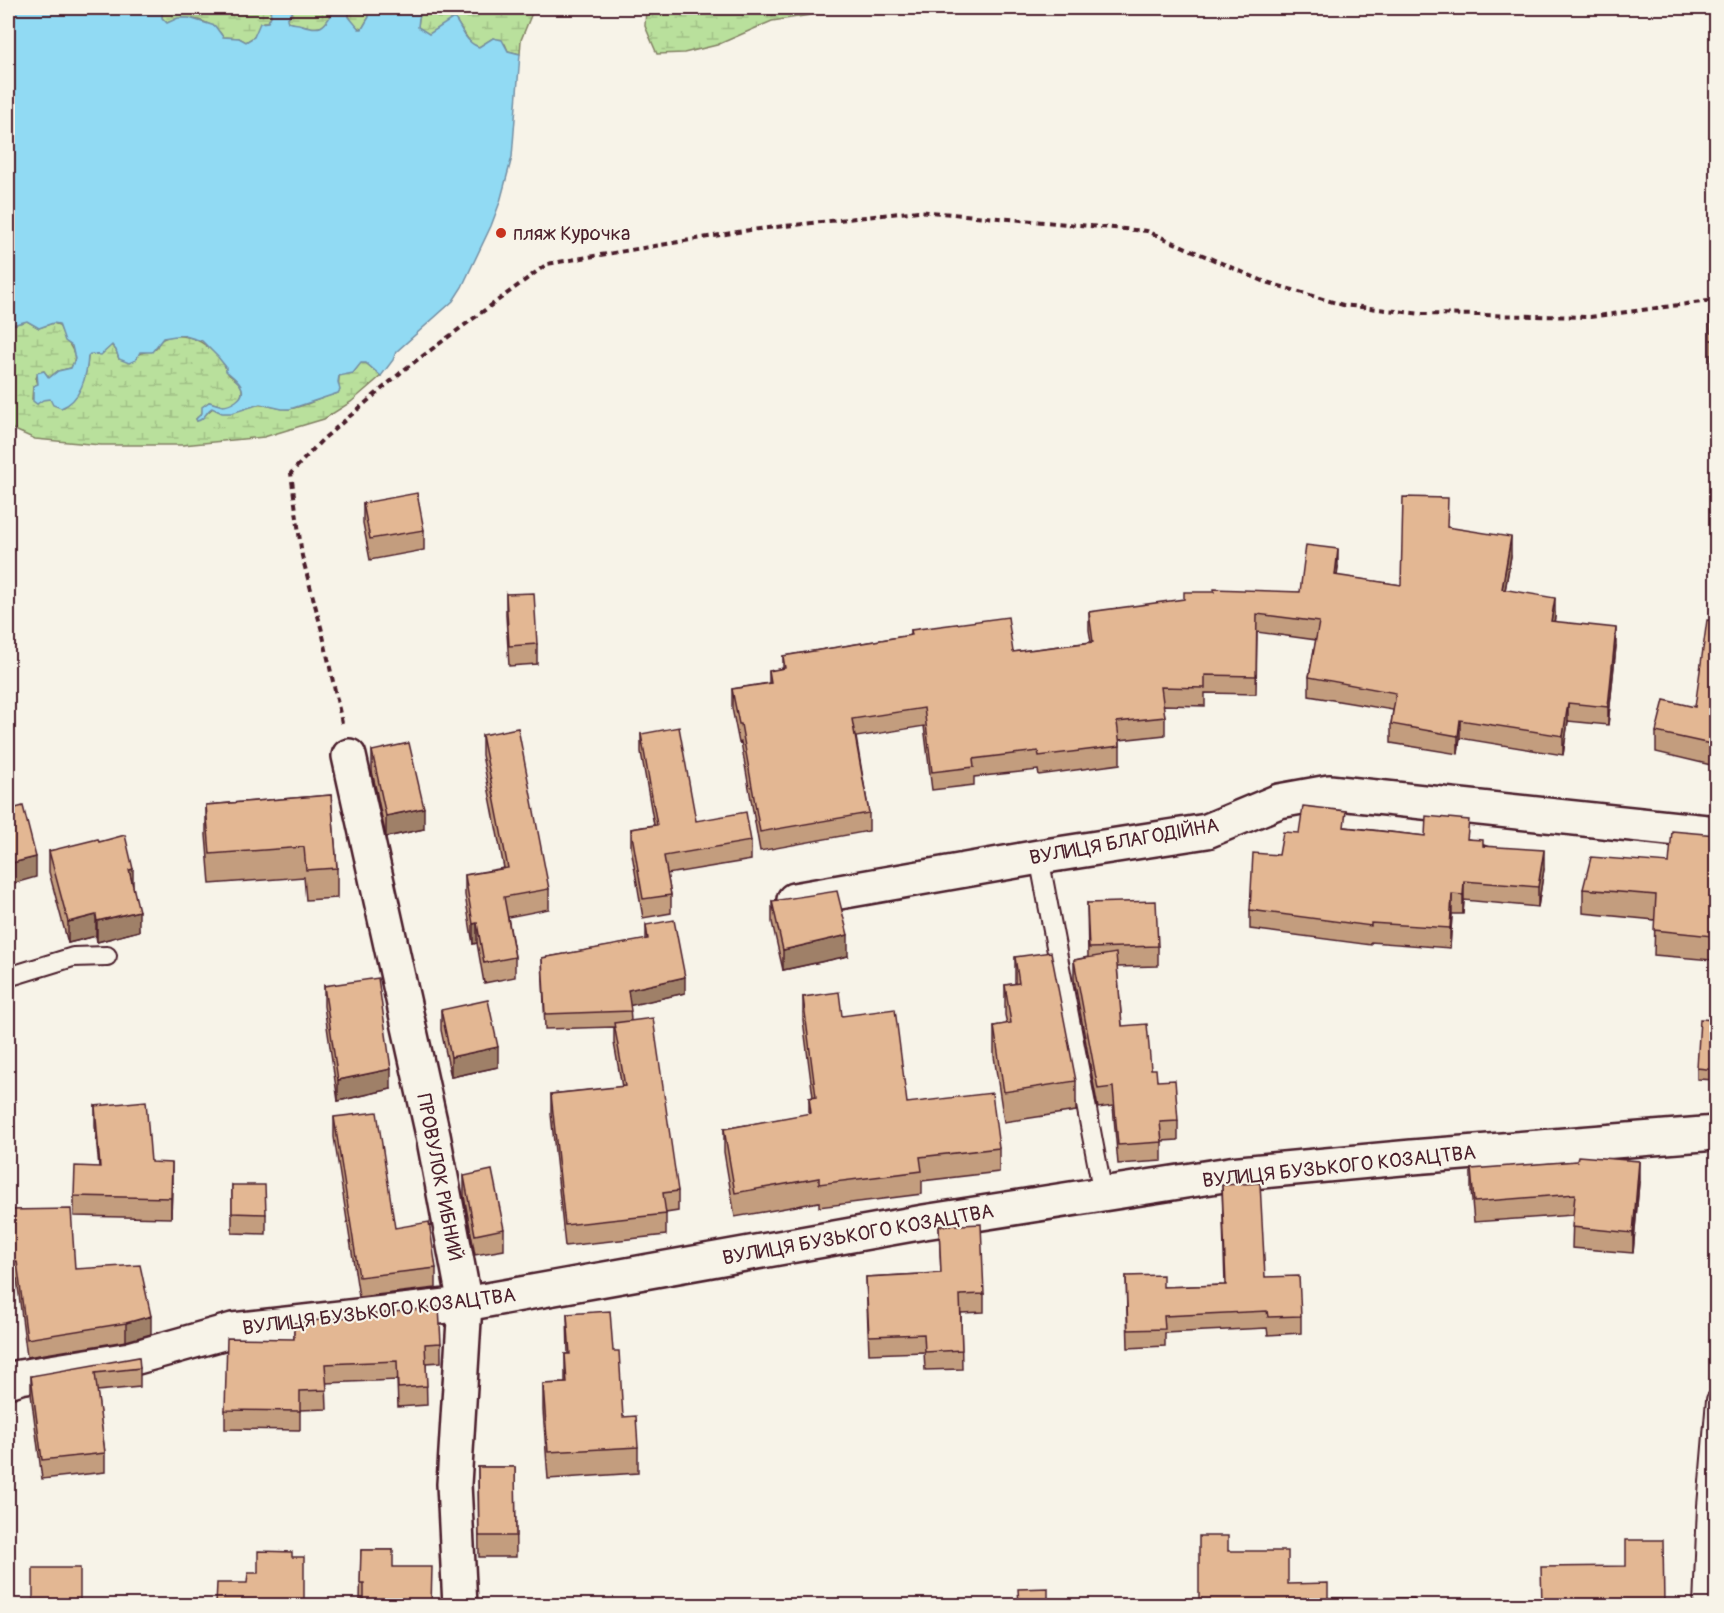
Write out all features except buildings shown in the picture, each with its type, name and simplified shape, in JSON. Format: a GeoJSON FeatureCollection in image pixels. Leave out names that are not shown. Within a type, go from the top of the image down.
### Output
{"type":"FeatureCollection","features":[{"type":"Feature","properties":{"kind":"street","name":"ПРОВУЛОК РИБНИЙ"},"geometry":{"type":"LineString","coordinates":[[349,756],[433,1136],[465,1304],[454,1485],[460,1605]]}},
{"type":"Feature","properties":{"kind":"street","name":"ВУЛИЦЯ БЛАГОДІЙНА"},"geometry":{"type":"LineString","coordinates":[[780,902],[1040,856],[1207,831],[1279,801],[1329,792],[1716,833]]}},
{"type":"Feature","properties":{"kind":"street","name":"ВУЛИЦЯ БУЗЬКОГО КОЗАЦТВА"},"geometry":{"type":"LineString","coordinates":[[8,1381],[20,1377],[130,1359],[233,1330],[465,1304],[924,1221],[1230,1174],[1716,1133]]}},
{"type":"Feature","properties":{"kind":"lane"},"geometry":{"type":"LineString","coordinates":[[1040,856],[1103,1194]]}},
{"type":"Feature","properties":{"kind":"lane"},"geometry":{"type":"LineString","coordinates":[[8,978],[73,957],[107,956]]}},
{"type":"Feature","properties":{"kind":"lane"},"geometry":{"type":"LineString","coordinates":[[1703,1605],[1707,1506],[1716,1400]]}},
{"type":"Feature","properties":{"kind":"path"},"geometry":{"type":"LineString","coordinates":[[349,756],[322,631],[302,556],[291,473],[322,440],[405,369],[547,264],[750,230],[918,211],[1147,231],[1263,281],[1343,305],[1422,314],[1590,317],[1716,300]]}},
{"type":"Feature","properties":{"kind":"green space"},"geometry":{"type":"Polygon","coordinates":[[[162,8],[270,8],[271,16],[268,22],[263,22],[254,37],[246,42],[239,38],[223,37],[211,25],[192,18],[181,18],[167,23],[162,18],[162,8]]]}},
{"type":"Feature","properties":{"kind":"green space"},"geometry":{"type":"Polygon","coordinates":[[[295,8],[336,8],[323,26],[315,28],[288,22],[287,19],[295,8]]]}},
{"type":"Feature","properties":{"kind":"green space"},"geometry":{"type":"Polygon","coordinates":[[[348,8],[369,8],[369,17],[362,29],[352,21],[348,8]]]}},
{"type":"Feature","properties":{"kind":"green space"},"geometry":{"type":"Polygon","coordinates":[[[424,8],[534,8],[521,40],[520,54],[508,51],[505,44],[493,38],[479,47],[471,44],[455,19],[429,35],[418,27],[424,8]]]}},
{"type":"Feature","properties":{"kind":"green space"},"geometry":{"type":"Polygon","coordinates":[[[646,8],[829,8],[810,15],[772,21],[717,45],[684,53],[657,54],[645,26],[646,8]]]}},
{"type":"Feature","properties":{"kind":"green space"},"geometry":{"type":"Polygon","coordinates":[[[27,321],[39,328],[53,323],[59,325],[72,349],[75,356],[71,368],[58,371],[49,378],[44,371],[39,372],[36,378],[38,384],[33,386],[32,399],[50,399],[64,407],[82,384],[90,354],[102,353],[111,345],[116,350],[119,359],[156,349],[162,340],[173,336],[188,337],[202,342],[214,352],[224,364],[229,375],[241,386],[242,394],[234,403],[222,406],[209,402],[203,407],[202,414],[196,419],[197,421],[213,408],[224,412],[256,405],[289,409],[338,393],[339,376],[353,373],[360,363],[366,363],[381,376],[351,402],[324,419],[264,437],[183,445],[101,445],[35,439],[8,427],[8,326],[27,321]]]}},
{"type":"Feature","properties":{"kind":"water"},"geometry":{"type":"Polygon","coordinates":[[[8,8],[162,8],[162,18],[167,23],[178,18],[189,18],[215,26],[223,37],[239,38],[246,42],[254,37],[260,23],[268,22],[271,16],[270,8],[295,8],[287,19],[288,22],[315,28],[323,26],[336,8],[348,8],[349,17],[359,29],[362,29],[369,17],[369,8],[424,8],[418,27],[429,34],[455,19],[468,39],[479,47],[493,38],[502,40],[508,51],[520,54],[512,157],[491,226],[462,287],[453,301],[396,352],[381,376],[366,363],[361,363],[353,373],[339,376],[340,390],[338,393],[290,409],[260,404],[232,413],[222,413],[212,408],[197,421],[196,419],[202,413],[202,407],[209,402],[226,406],[240,397],[242,389],[240,384],[226,371],[226,367],[218,357],[202,341],[182,335],[163,338],[152,352],[140,352],[136,360],[129,363],[119,359],[112,345],[101,355],[90,354],[82,386],[74,400],[61,408],[53,405],[50,399],[37,404],[33,401],[33,386],[38,384],[37,373],[44,371],[49,378],[58,371],[71,368],[75,359],[72,346],[65,341],[59,324],[53,323],[39,328],[27,321],[8,326],[8,8]]]}},
{"type":"Feature","properties":{"kind":"place","name":"пляж Курочка"},"geometry":{"type":"Point","coordinates":[501,233]}}]}
